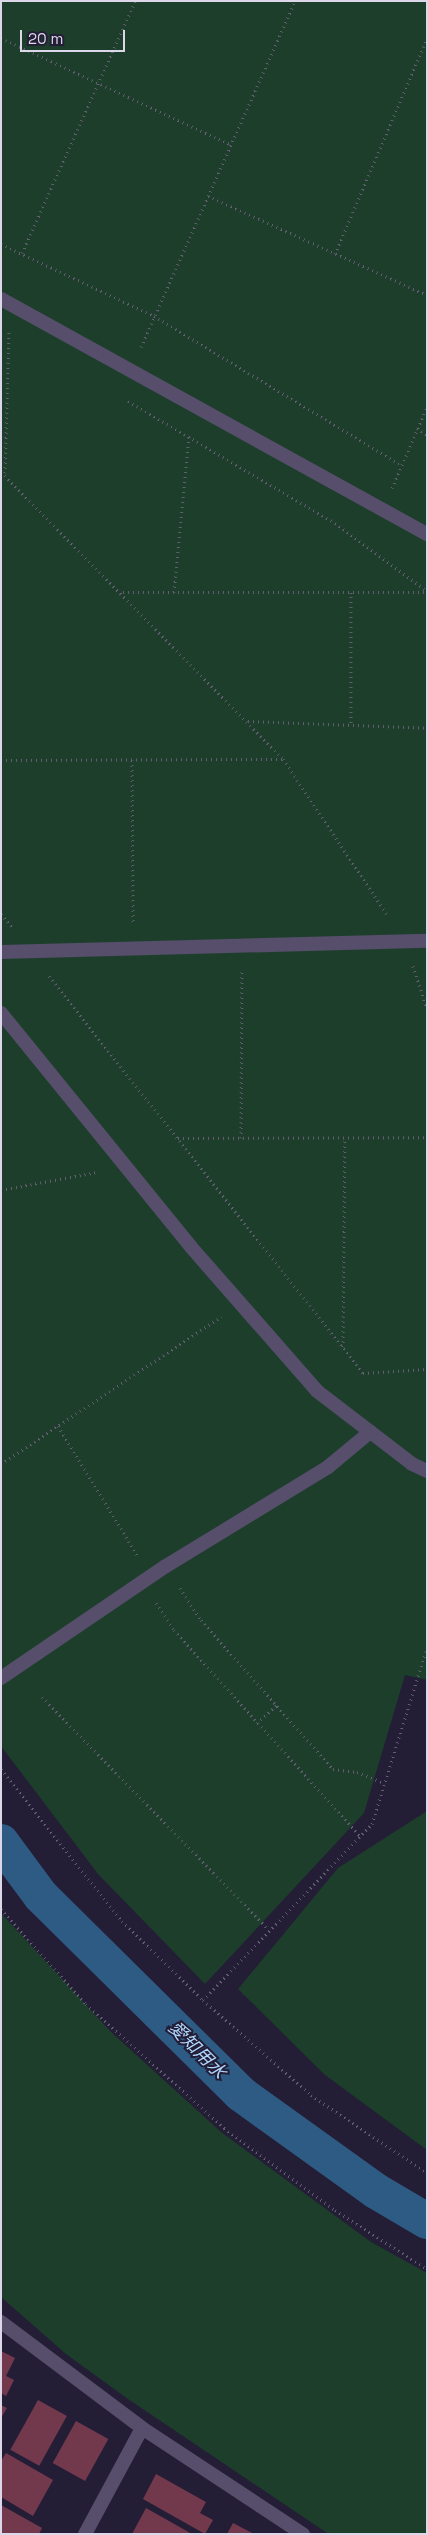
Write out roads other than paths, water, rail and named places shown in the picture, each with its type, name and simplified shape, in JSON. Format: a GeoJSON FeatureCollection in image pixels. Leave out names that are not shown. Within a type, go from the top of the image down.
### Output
{"type":"FeatureCollection","features":[{"type":"Feature","properties":{"kind":"street"},"geometry":{"type":"LineString","coordinates":[[1,300],[427,534]]}},
{"type":"Feature","properties":{"kind":"street"},"geometry":{"type":"LineString","coordinates":[[1,952],[427,941]]}},
{"type":"Feature","properties":{"kind":"street"},"geometry":{"type":"LineString","coordinates":[[1,1013],[125,1167],[317,1391],[412,1464],[427,1471]]}},
{"type":"Feature","properties":{"kind":"street"},"geometry":{"type":"LineString","coordinates":[[1,1678],[166,1566],[328,1467],[370,1432]]}},
{"type":"Feature","properties":{"kind":"street"},"geometry":{"type":"LineString","coordinates":[[1,2322],[142,2428],[303,2534]]}},
{"type":"Feature","properties":{"kind":"street"},"geometry":{"type":"LineString","coordinates":[[85,2534],[142,2428]]}},
{"type":"Feature","properties":{"kind":"waterway","name":"愛知用水"},"geometry":{"type":"LineString","coordinates":[[1,1842],[41,1896],[241,2094],[376,2191],[427,2221]]}}]}
